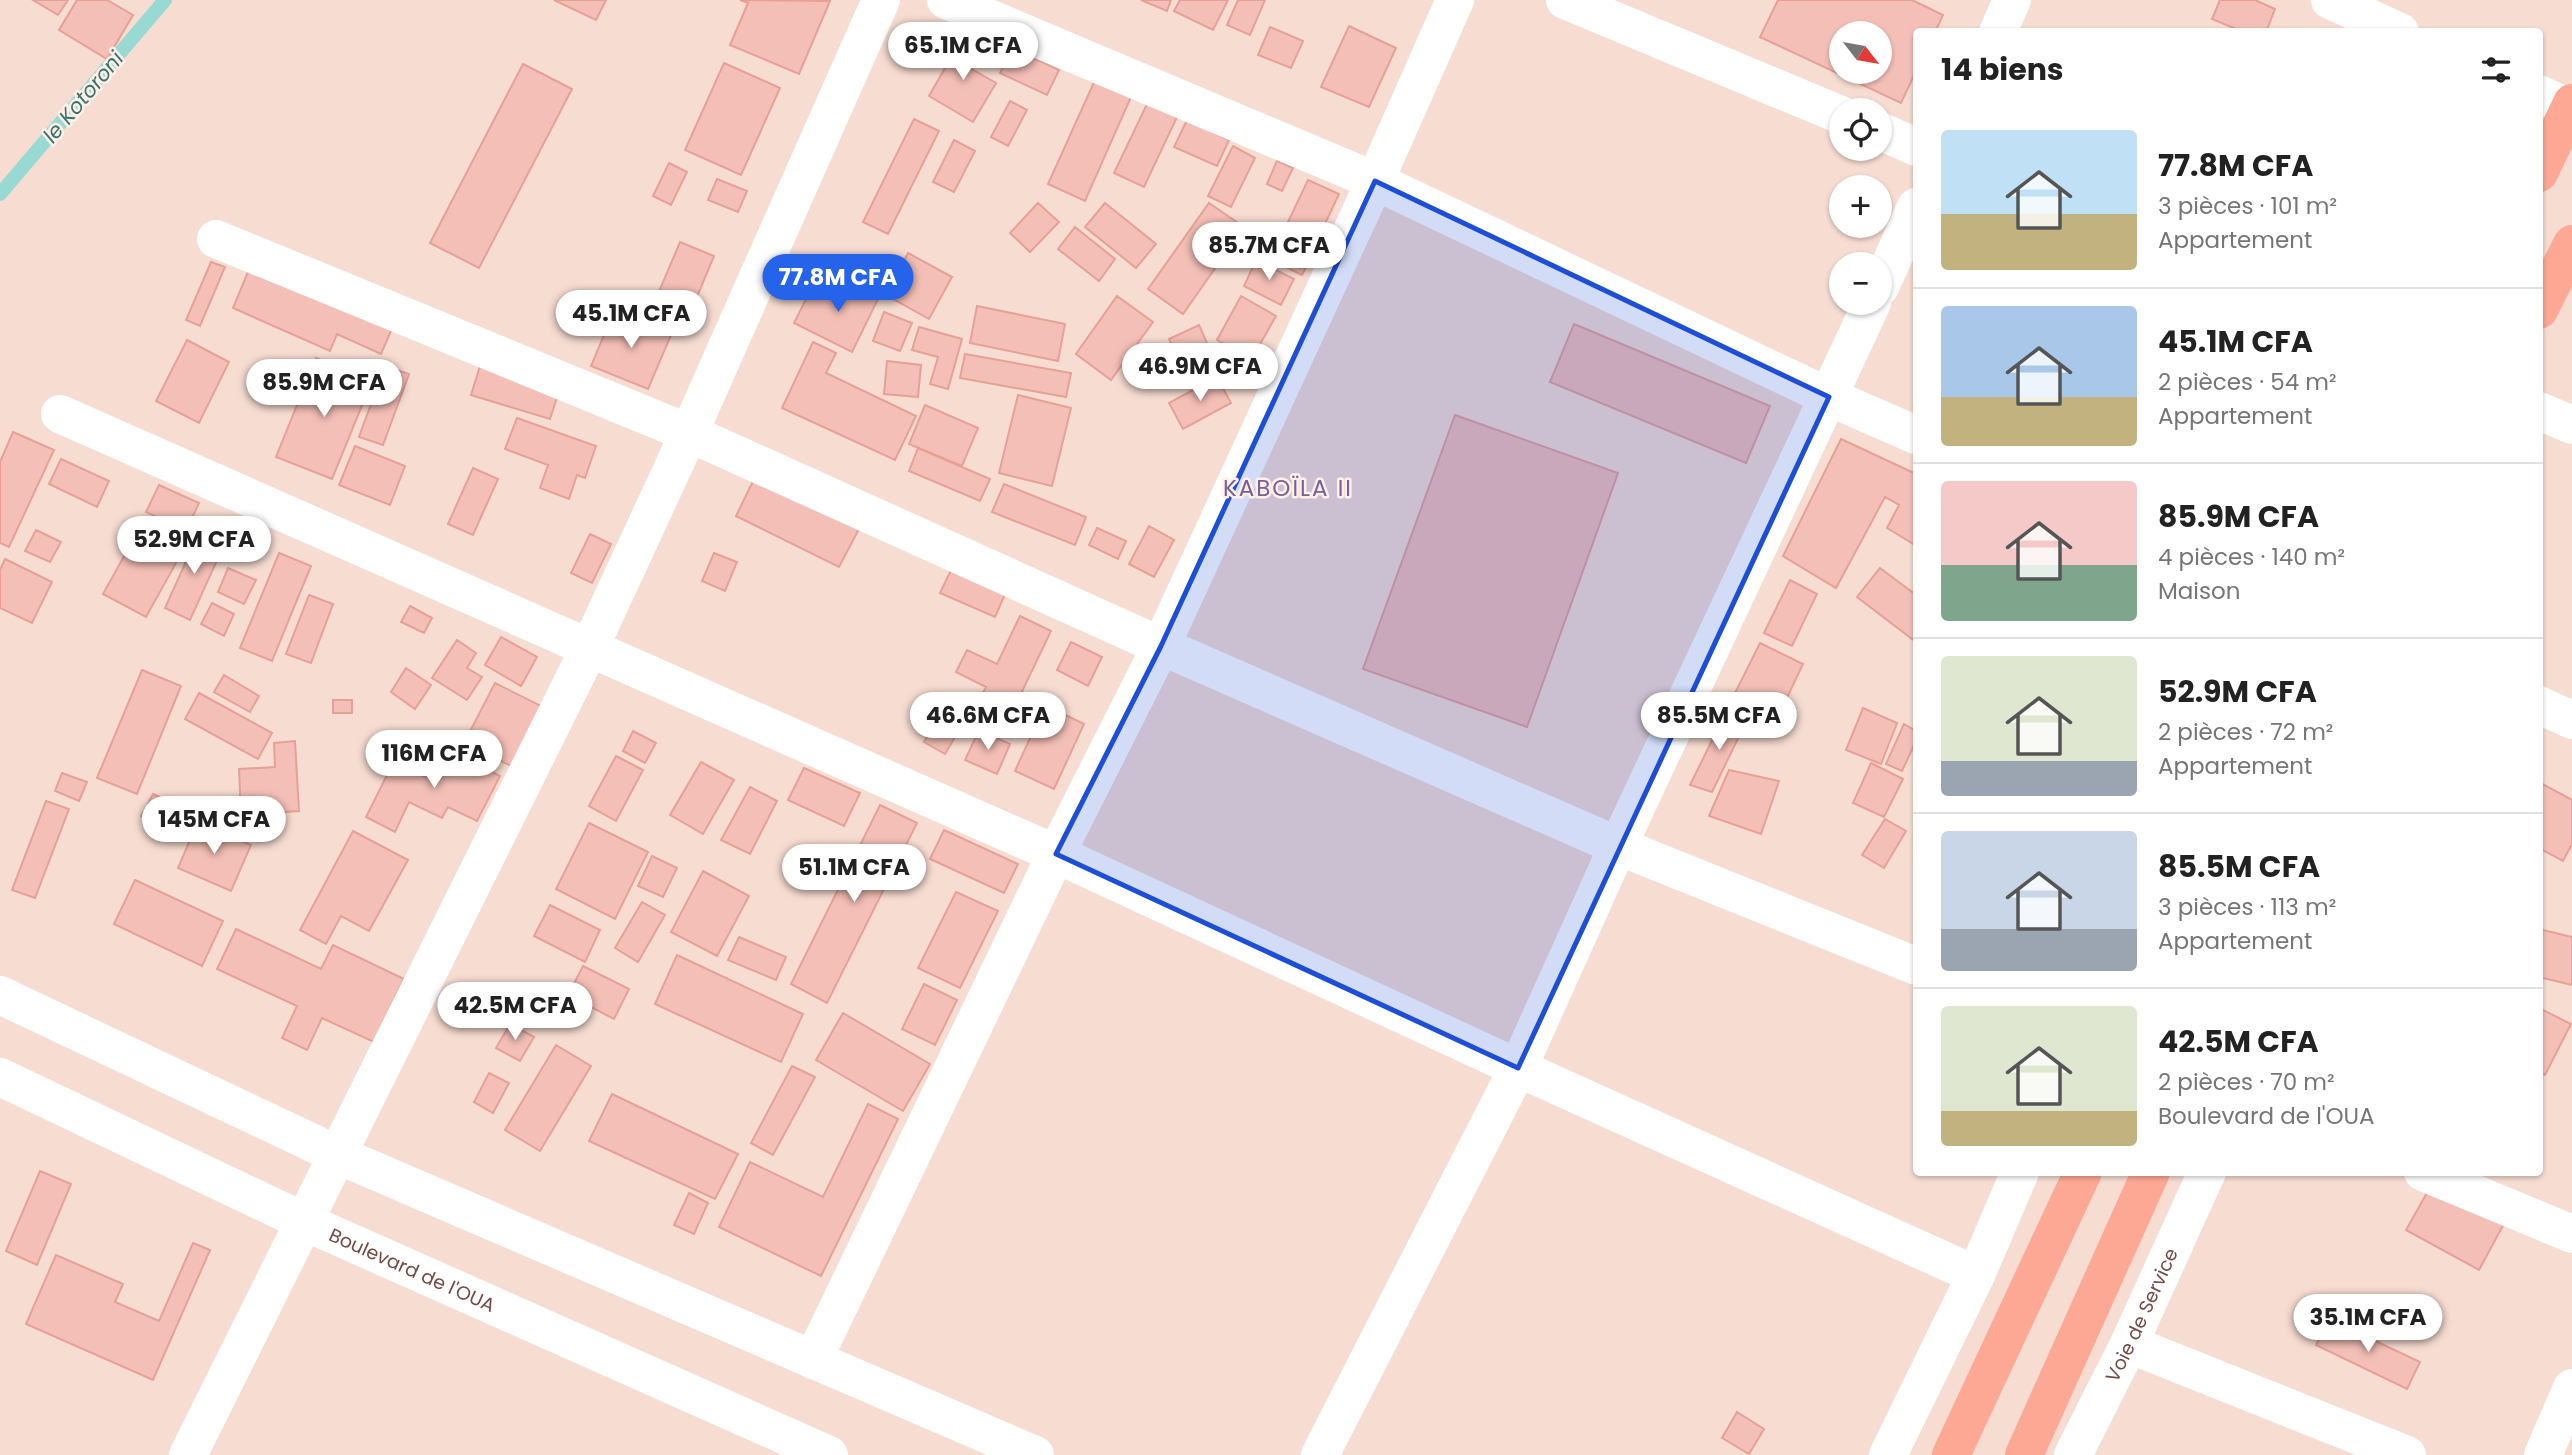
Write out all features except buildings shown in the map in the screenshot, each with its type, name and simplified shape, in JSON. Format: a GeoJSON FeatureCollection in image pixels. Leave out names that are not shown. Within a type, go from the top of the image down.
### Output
{"type":"FeatureCollection","features":[{"type":"Feature","properties":{"kind":"highway"},"geometry":{"type":"LineString","coordinates":[[2543,159],[2560,102]]}},
{"type":"Feature","properties":{"kind":"highway"},"geometry":{"type":"LineString","coordinates":[[2543,302],[2572,244]]}},
{"type":"Feature","properties":{"kind":"highway"},"geometry":{"type":"LineString","coordinates":[[1951,1455],[2081,1176]]}},
{"type":"Feature","properties":{"kind":"highway"},"geometry":{"type":"LineString","coordinates":[[2024,1455],[2149,1176]]}},
{"type":"Feature","properties":{"kind":"street"},"geometry":{"type":"LineString","coordinates":[[188,1455],[590,647],[689,433],[881,0]]}},
{"type":"Feature","properties":{"kind":"street"},"geometry":{"type":"LineString","coordinates":[[946,0],[1375,181],[1829,397],[1913,434]]}},
{"type":"Feature","properties":{"kind":"street"},"geometry":{"type":"LineString","coordinates":[[813,1360],[1056,854],[1161,646],[1375,181],[1455,0]]}},
{"type":"Feature","properties":{"kind":"street"},"geometry":{"type":"LineString","coordinates":[[1565,0],[1829,110]]}},
{"type":"Feature","properties":{"kind":"street"},"geometry":{"type":"LineString","coordinates":[[2000,28],[2012,0]]}},
{"type":"Feature","properties":{"kind":"street"},"geometry":{"type":"LineString","coordinates":[[2330,0],[2391,28]]}},
{"type":"Feature","properties":{"kind":"street"},"geometry":{"type":"LineString","coordinates":[[1892,136],[1913,146]]}},
{"type":"Feature","properties":{"kind":"street"},"geometry":{"type":"LineString","coordinates":[[1892,260],[1913,214]]}},
{"type":"Feature","properties":{"kind":"street"},"geometry":{"type":"LineString","coordinates":[[216,239],[689,433],[1161,646],[1618,846],[1913,964]]}},
{"type":"Feature","properties":{"kind":"street"},"geometry":{"type":"LineString","coordinates":[[1320,1455],[1518,1068],[1618,846],[1867,315]]}},
{"type":"Feature","properties":{"kind":"street"},"geometry":{"type":"LineString","coordinates":[[2543,413],[2572,425]]}},
{"type":"Feature","properties":{"kind":"street"},"geometry":{"type":"LineString","coordinates":[[60,414],[1056,854],[1518,1068],[1976,1275]]}},
{"type":"Feature","properties":{"kind":"street"},"geometry":{"type":"LineString","coordinates":[[2543,707],[2572,720]]}},
{"type":"Feature","properties":{"kind":"street"},"geometry":{"type":"LineString","coordinates":[[0,995],[338,1155],[1035,1455]]}},
{"type":"Feature","properties":{"kind":"street","name":"Boulevard de l'OUA"},"geometry":{"type":"LineString","coordinates":[[0,1077],[774,1444],[830,1455]]}},
{"type":"Feature","properties":{"kind":"street"},"geometry":{"type":"LineString","coordinates":[[1888,1455],[1976,1275],[2018,1176]]}},
{"type":"Feature","properties":{"kind":"street","name":"Voie de Service"},"geometry":{"type":"LineString","coordinates":[[2073,1455],[2129,1345],[2205,1176]]}},
{"type":"Feature","properties":{"kind":"street"},"geometry":{"type":"LineString","coordinates":[[2433,1176],[2572,1234]]}},
{"type":"Feature","properties":{"kind":"street"},"geometry":{"type":"LineString","coordinates":[[2129,1345],[2407,1455]]}},
{"type":"Feature","properties":{"kind":"street"},"geometry":{"type":"LineString","coordinates":[[2543,1455],[2572,1388]]}},
{"type":"Feature","properties":{"kind":"highlighted area"},"geometry":{"type":"Polygon","coordinates":[[[1375,181],[1829,397],[1518,1068],[1056,854],[1161,646],[1375,181]]]}},
{"type":"Feature","properties":{"kind":"shaded area"},"geometry":{"type":"Polygon","coordinates":[[[0,0],[2572,0],[2572,1455],[0,1455],[0,0]]]}},
{"type":"Feature","properties":{"kind":"waterway","name":"le Kotoroni"},"geometry":{"type":"LineString","coordinates":[[0,194],[165,0]]}},
{"type":"Feature","properties":{"kind":"district","name":"KABOÏLA II"},"geometry":{"type":"Point","coordinates":[1288,488]}}]}
